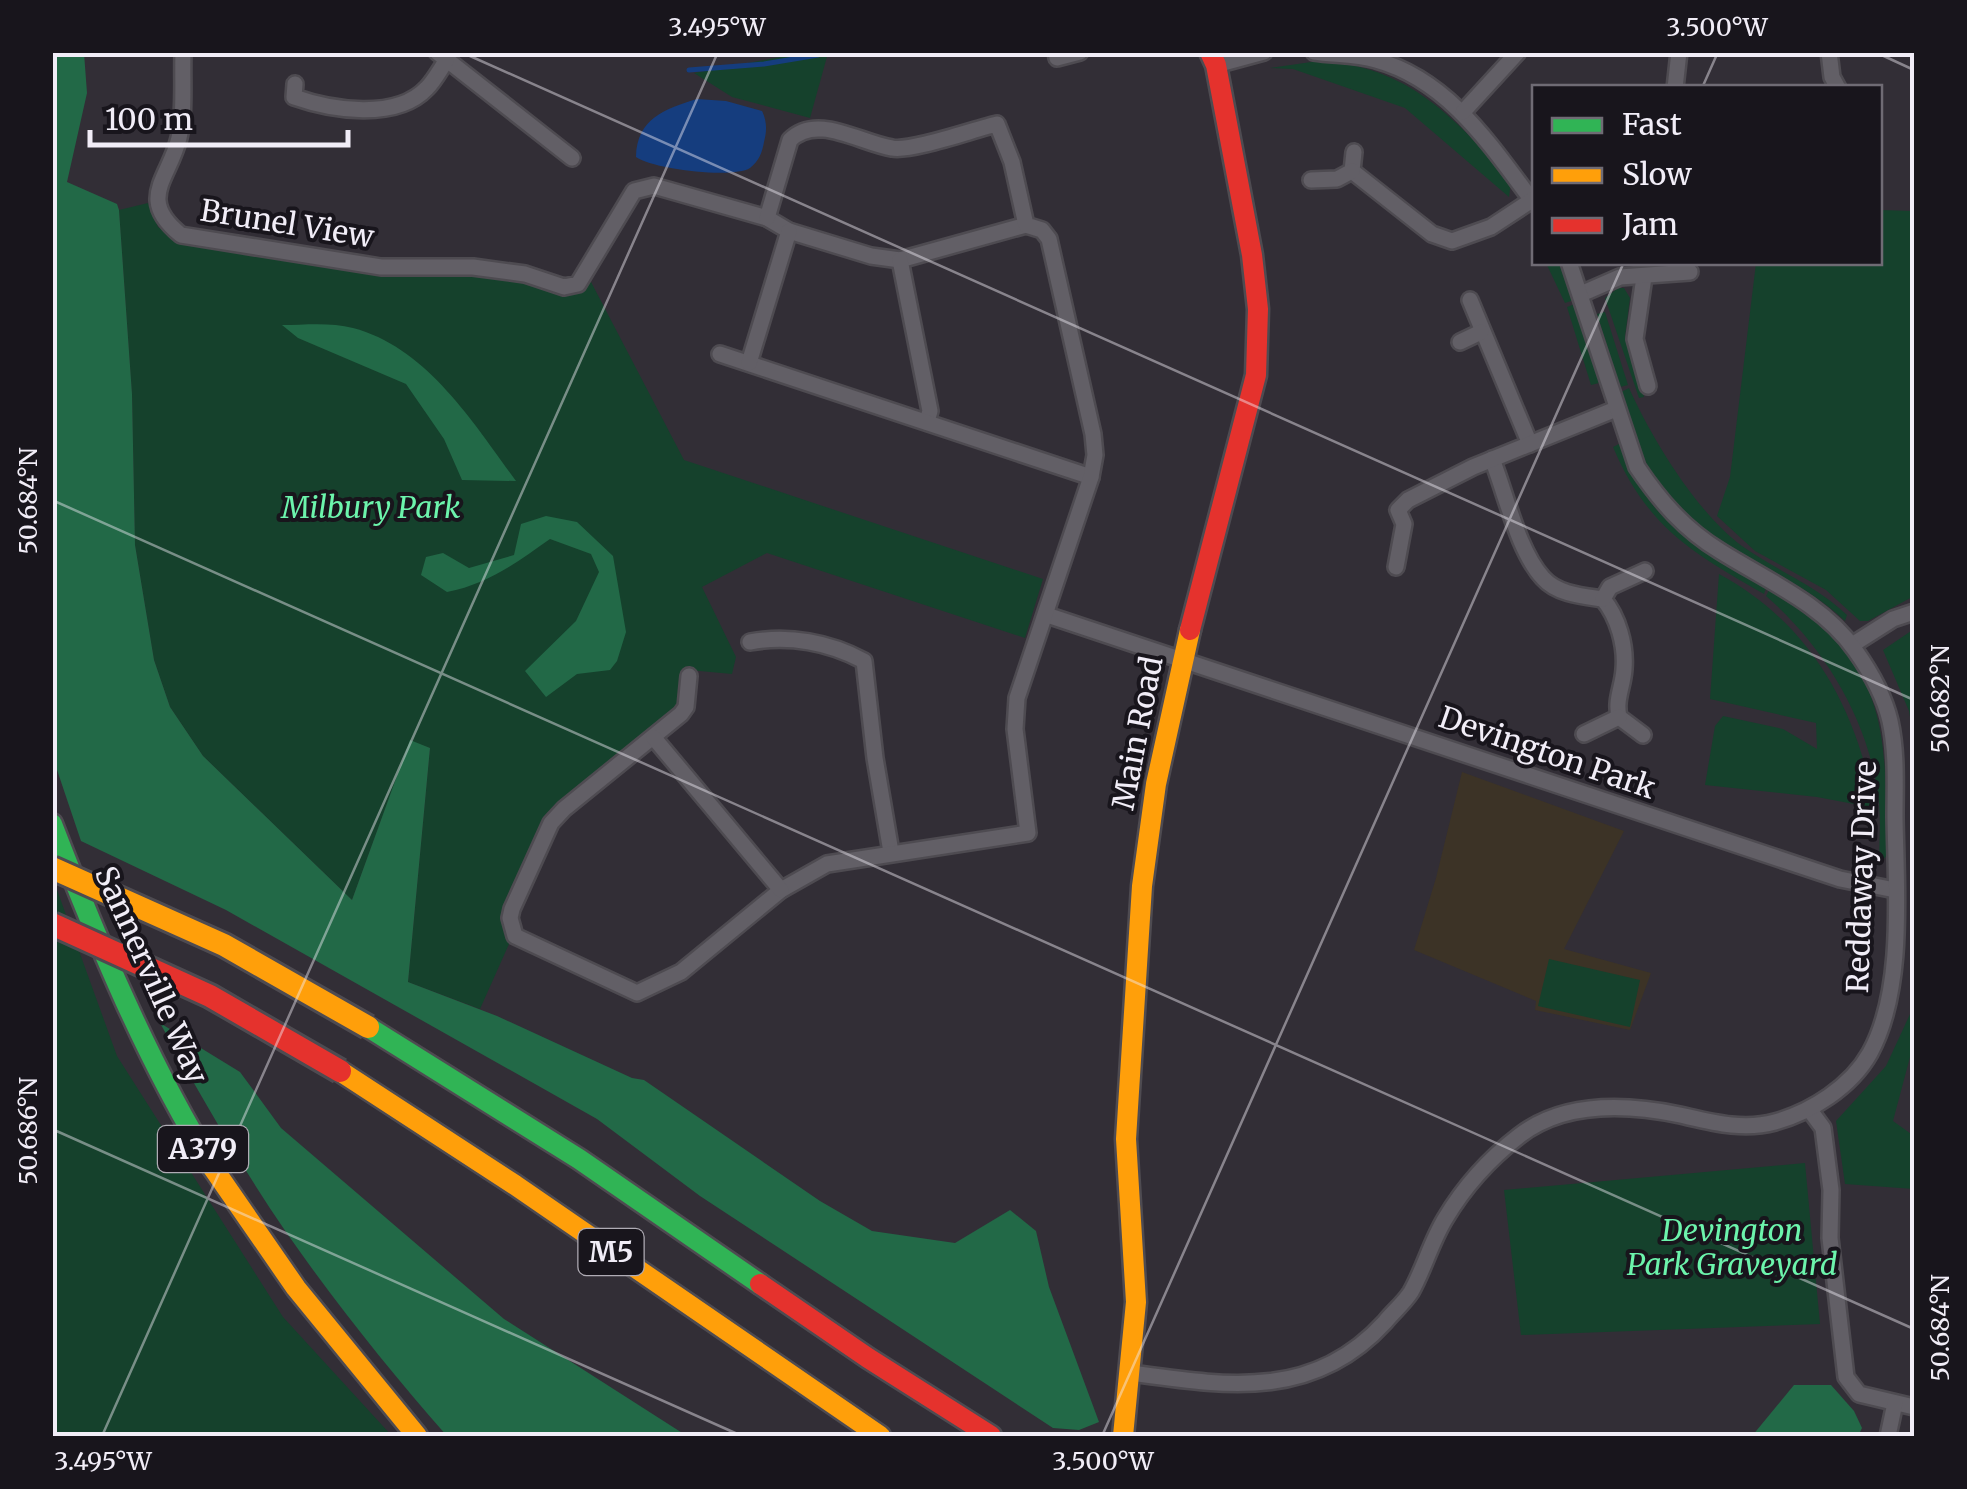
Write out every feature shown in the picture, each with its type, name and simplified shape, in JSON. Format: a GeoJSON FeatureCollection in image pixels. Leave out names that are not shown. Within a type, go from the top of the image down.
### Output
{"type":"FeatureCollection","features":[{"type":"Feature","properties":{"kind":"main road","name":"Main Road"},"geometry":{"type":"LineString","coordinates":[[1122,1436],[1136,1302],[1126,1138],[1142,886],[1156,784],[1183,658],[1256,374],[1258,309],[1252,255],[1213,59]]}},
{"type":"Feature","properties":{"kind":"main road","name":"Sannerville Way"},"geometry":{"type":"LineString","coordinates":[[52,824],[129,1014],[196,1137],[300,1296],[417,1436]]}},
{"type":"Feature","properties":{"kind":"main road","name":"M5"},"geometry":{"type":"LineString","coordinates":[[52,868],[224,945],[368,1027],[579,1159],[868,1358],[991,1436]]}},
{"type":"Feature","properties":{"kind":"main road","name":"M5"},"geometry":{"type":"LineString","coordinates":[[52,924],[210,996],[340,1071],[515,1185],[880,1436]]}},
{"type":"Feature","properties":{"kind":"street","name":"Brunel View"},"geometry":{"type":"LineString","coordinates":[[184,52],[179,138],[157,190],[163,218],[180,235],[382,267],[472,266],[525,274],[564,287],[578,284],[634,191],[644,187],[654,186],[767,218]]}},
{"type":"Feature","properties":{"kind":"street"},"geometry":{"type":"LineString","coordinates":[[1056,52],[1057,58],[1080,52]]}},
{"type":"Feature","properties":{"kind":"street"},"geometry":{"type":"LineString","coordinates":[[1213,59],[1264,52]]}},
{"type":"Feature","properties":{"kind":"street"},"geometry":{"type":"LineString","coordinates":[[1314,52],[1374,59],[1407,72],[1463,112],[1532,200]]}},
{"type":"Feature","properties":{"kind":"street"},"geometry":{"type":"LineString","coordinates":[[1463,112],[1518,52]]}},
{"type":"Feature","properties":{"kind":"street"},"geometry":{"type":"LineString","coordinates":[[1675,85],[1679,52]]}},
{"type":"Feature","properties":{"kind":"street"},"geometry":{"type":"LineString","coordinates":[[1829,52],[1836,85]]}},
{"type":"Feature","properties":{"kind":"street"},"geometry":{"type":"LineString","coordinates":[[291,115],[295,91],[337,106],[384,109],[425,91],[441,57],[572,158]]}},
{"type":"Feature","properties":{"kind":"street"},"geometry":{"type":"LineString","coordinates":[[689,676],[686,708],[551,822],[512,909],[515,936],[637,993],[680,972],[781,890],[827,864],[1028,833],[1015,730],[1016,698],[1091,477],[1095,454],[1054,250],[1042,230],[1026,225],[900,260],[871,256],[789,231],[767,218],[790,140],[799,130],[815,127],[897,150],[998,124],[1012,162],[1026,225]]}},
{"type":"Feature","properties":{"kind":"street"},"geometry":{"type":"LineString","coordinates":[[1352,171],[1354,152]]}},
{"type":"Feature","properties":{"kind":"street"},"geometry":{"type":"LineString","coordinates":[[1352,171],[1432,234],[1452,241],[1492,228],[1532,202]]}},
{"type":"Feature","properties":{"kind":"street"},"geometry":{"type":"LineString","coordinates":[[1311,180],[1338,179],[1352,171]]}},
{"type":"Feature","properties":{"kind":"street"},"geometry":{"type":"LineString","coordinates":[[749,363],[789,231]]}},
{"type":"Feature","properties":{"kind":"street"},"geometry":{"type":"LineString","coordinates":[[900,260],[930,411],[927,421]]}},
{"type":"Feature","properties":{"kind":"street","name":"Reddaway Drive"},"geometry":{"type":"LineString","coordinates":[[1131,1373],[1254,1385],[1297,1377],[1334,1363],[1372,1335],[1410,1294],[1444,1220],[1481,1168],[1522,1132],[1574,1110],[1641,1108],[1742,1127],[1773,1123],[1809,1109],[1844,1084],[1869,1054],[1886,1012],[1894,968],[1896,762],[1890,718],[1875,680],[1852,645],[1810,606],[1717,550],[1671,514],[1636,467],[1570,265]]}},
{"type":"Feature","properties":{"kind":"street"},"geometry":{"type":"LineString","coordinates":[[1581,294],[1620,278],[1690,272]]}},
{"type":"Feature","properties":{"kind":"street"},"geometry":{"type":"LineString","coordinates":[[1644,277],[1635,339],[1648,386]]}},
{"type":"Feature","properties":{"kind":"street"},"geometry":{"type":"LineString","coordinates":[[1470,300],[1530,444]]}},
{"type":"Feature","properties":{"kind":"street"},"geometry":{"type":"LineString","coordinates":[[1460,342],[1481,332]]}},
{"type":"Feature","properties":{"kind":"street"},"geometry":{"type":"LineString","coordinates":[[720,354],[1091,477]]}},
{"type":"Feature","properties":{"kind":"street"},"geometry":{"type":"LineString","coordinates":[[1396,567],[1404,524],[1389,508],[1492,459],[1616,408]]}},
{"type":"Feature","properties":{"kind":"street"},"geometry":{"type":"LineString","coordinates":[[1492,459],[1527,553],[1544,580],[1571,594],[1603,599],[1613,612],[1624,668],[1616,704],[1619,718],[1642,735]]}},
{"type":"Feature","properties":{"kind":"street"},"geometry":{"type":"LineString","coordinates":[[1603,599],[1610,586],[1645,571]]}},
{"type":"Feature","properties":{"kind":"street"},"geometry":{"type":"LineString","coordinates":[[1852,645],[1893,619],[1914,612]]}},
{"type":"Feature","properties":{"kind":"street","name":"Devington Park"},"geometry":{"type":"LineString","coordinates":[[1046,615],[1633,812],[1840,878],[1896,890]]}},
{"type":"Feature","properties":{"kind":"street"},"geometry":{"type":"LineString","coordinates":[[750,642],[789,637],[846,651],[864,661],[875,758],[892,852]]}},
{"type":"Feature","properties":{"kind":"street"},"geometry":{"type":"LineString","coordinates":[[1584,734],[1619,718]]}},
{"type":"Feature","properties":{"kind":"street"},"geometry":{"type":"LineString","coordinates":[[654,738],[781,890]]}},
{"type":"Feature","properties":{"kind":"street"},"geometry":{"type":"LineString","coordinates":[[1809,1109],[1823,1128],[1831,1190],[1830,1238],[1846,1377],[1859,1394],[1914,1407]]}},
{"type":"Feature","properties":{"kind":"street"},"geometry":{"type":"LineString","coordinates":[[1888,1436],[1896,1403]]}},
{"type":"Feature","properties":{"kind":"shaded area"},"geometry":{"type":"Polygon","coordinates":[[[1462,772],[1624,831],[1564,949],[1651,973],[1630,1030],[1535,1010],[1536,1001],[1414,950],[1462,772]]]}},
{"type":"Feature","properties":{"kind":"green space"},"geometry":{"type":"Polygon","coordinates":[[[52,53],[84,53],[87,93],[67,182],[117,204],[119,210],[132,394],[135,545],[154,660],[170,707],[203,756],[352,900],[410,740],[430,748],[408,982],[644,1080],[820,1201],[872,1231],[955,1243],[1010,1210],[1036,1231],[1049,1287],[1099,1422],[1079,1430],[1053,1428],[700,1196],[597,1119],[226,910],[81,841],[52,755],[52,53]]]}},
{"type":"Feature","properties":{"kind":"green space"},"geometry":{"type":"Polygon","coordinates":[[[802,53],[828,53],[810,118],[732,97],[694,73],[802,53]]]}},
{"type":"Feature","properties":{"kind":"green space"},"geometry":{"type":"Polygon","coordinates":[[[1318,61],[1378,73],[1427,99],[1470,136],[1511,181],[1509,197],[1405,108],[1293,69],[1270,68],[1318,61]]]}},
{"type":"Feature","properties":{"kind":"green space","name":"Milbury Park"},"geometry":{"type":"Polygon","coordinates":[[[148,203],[158,227],[178,241],[521,281],[566,293],[590,280],[684,460],[1043,579],[1025,638],[767,553],[702,587],[736,657],[732,674],[689,670],[679,704],[547,813],[501,915],[509,944],[480,1009],[408,982],[430,748],[410,741],[352,900],[203,756],[170,707],[154,660],[135,545],[132,394],[119,210],[148,203]]]}},
{"type":"Feature","properties":{"kind":"green space"},"geometry":{"type":"Polygon","coordinates":[[[1882,210],[1914,211],[1914,596],[1868,621],[1860,621],[1826,590],[1755,551],[1717,516],[1730,477],[1756,265],[1882,265],[1882,210]]]}},
{"type":"Feature","properties":{"kind":"green space"},"geometry":{"type":"Polygon","coordinates":[[[1547,265],[1561,265],[1574,300],[1565,303],[1547,265]]]}},
{"type":"Feature","properties":{"kind":"green space"},"geometry":{"type":"Polygon","coordinates":[[[1624,288],[1630,298],[1625,337],[1629,338],[1644,397],[1639,398],[1605,298],[1624,288]]]}},
{"type":"Feature","properties":{"kind":"green space"},"geometry":{"type":"Polygon","coordinates":[[[1575,304],[1599,383],[1591,385],[1567,307],[1575,304]]]}},
{"type":"Feature","properties":{"kind":"green space"},"geometry":{"type":"Polygon","coordinates":[[[1605,312],[1628,385],[1620,387],[1597,314],[1605,312]]]}},
{"type":"Feature","properties":{"kind":"green space"},"geometry":{"type":"Polygon","coordinates":[[[282,325],[353,328],[403,352],[446,390],[516,481],[462,480],[444,439],[406,384],[298,338],[282,325]]]}},
{"type":"Feature","properties":{"kind":"green space"},"geometry":{"type":"Polygon","coordinates":[[[1629,388],[1663,452],[1709,515],[1742,546],[1835,604],[1847,615],[1845,621],[1823,602],[1723,542],[1678,507],[1659,485],[1641,452],[1621,392],[1629,388]]]}},
{"type":"Feature","properties":{"kind":"green space"},"geometry":{"type":"Polygon","coordinates":[[[1619,444],[1644,494],[1660,513],[1697,546],[1766,588],[1764,594],[1714,565],[1656,518],[1626,475],[1613,447],[1619,444]]]}},
{"type":"Feature","properties":{"kind":"green space"},"geometry":{"type":"Polygon","coordinates":[[[546,516],[577,522],[613,556],[626,632],[610,670],[577,674],[546,697],[525,671],[576,621],[599,572],[591,554],[550,539],[489,578],[447,592],[421,575],[426,557],[443,553],[469,568],[514,555],[521,524],[546,516]]]}},
{"type":"Feature","properties":{"kind":"green space"},"geometry":{"type":"Polygon","coordinates":[[[1719,574],[1780,617],[1824,672],[1856,736],[1875,808],[1817,797],[1705,785],[1715,726],[1723,716],[1783,729],[1817,749],[1816,723],[1710,699],[1719,574]]]}},
{"type":"Feature","properties":{"kind":"green space"},"geometry":{"type":"Polygon","coordinates":[[[1769,590],[1809,616],[1838,643],[1859,671],[1873,702],[1885,771],[1886,856],[1879,866],[1879,803],[1856,716],[1808,639],[1766,596],[1769,590]]]}},
{"type":"Feature","properties":{"kind":"green space"},"geometry":{"type":"Polygon","coordinates":[[[1914,629],[1914,740],[1909,711],[1883,650],[1914,629]]]}},
{"type":"Feature","properties":{"kind":"green space"},"geometry":{"type":"Polygon","coordinates":[[[52,876],[117,1056],[283,1317],[392,1436],[53,1436],[52,876]]]}},
{"type":"Feature","properties":{"kind":"green space"},"geometry":{"type":"Polygon","coordinates":[[[1549,959],[1640,980],[1630,1027],[1538,1006],[1549,959]]]}},
{"type":"Feature","properties":{"kind":"green space"},"geometry":{"type":"Polygon","coordinates":[[[1911,1012],[1914,1042],[1893,1121],[1914,1136],[1914,1189],[1845,1184],[1836,1121],[1886,1066],[1911,1012]]]}},
{"type":"Feature","properties":{"kind":"green space"},"geometry":{"type":"Polygon","coordinates":[[[160,1023],[240,1072],[281,1128],[504,1319],[687,1436],[447,1436],[364,1337],[286,1232],[236,1155],[160,1023]]]}},
{"type":"Feature","properties":{"kind":"green space","name":"Devington Park Graveyard"},"geometry":{"type":"Polygon","coordinates":[[[1805,1163],[1820,1324],[1521,1335],[1504,1190],[1805,1163]]]}},
{"type":"Feature","properties":{"kind":"green space"},"geometry":{"type":"Polygon","coordinates":[[[1794,1385],[1831,1385],[1854,1411],[1862,1428],[1858,1436],[1752,1436],[1794,1385]]]}},
{"type":"Feature","properties":{"kind":"water"},"geometry":{"type":"Polygon","coordinates":[[[697,99],[726,101],[762,111],[765,138],[756,163],[727,173],[658,165],[636,157],[647,124],[664,111],[697,99]]]}},
{"type":"Feature","properties":{"kind":"waterway"},"geometry":{"type":"LineString","coordinates":[[689,70],[818,55]]}},
{"type":"Feature","properties":{"kind":"traffic: fast"},"geometry":{"type":"LineString","coordinates":[[52,824],[125,1000],[166,1085],[213,1168]]}},
{"type":"Feature","properties":{"kind":"traffic: fast"},"geometry":{"type":"LineString","coordinates":[[368,1027],[579,1159],[760,1284]]}},
{"type":"Feature","properties":{"kind":"traffic: slow"},"geometry":{"type":"LineString","coordinates":[[1123,1436],[1136,1302],[1126,1139],[1142,886],[1156,784],[1190,630]]}},
{"type":"Feature","properties":{"kind":"traffic: slow"},"geometry":{"type":"LineString","coordinates":[[52,868],[224,945],[368,1027]]}},
{"type":"Feature","properties":{"kind":"traffic: slow"},"geometry":{"type":"LineString","coordinates":[[340,1071],[515,1185],[880,1436]]}},
{"type":"Feature","properties":{"kind":"traffic: slow"},"geometry":{"type":"LineString","coordinates":[[213,1168],[296,1288],[417,1436]]}},
{"type":"Feature","properties":{"kind":"traffic: jam"},"geometry":{"type":"LineString","coordinates":[[1190,630],[1256,375],[1258,309],[1252,255],[1216,65],[1210,52]]}},
{"type":"Feature","properties":{"kind":"traffic: jam"},"geometry":{"type":"LineString","coordinates":[[52,924],[210,996],[340,1071]]}},
{"type":"Feature","properties":{"kind":"traffic: jam"},"geometry":{"type":"LineString","coordinates":[[760,1284],[991,1436]]}}]}
